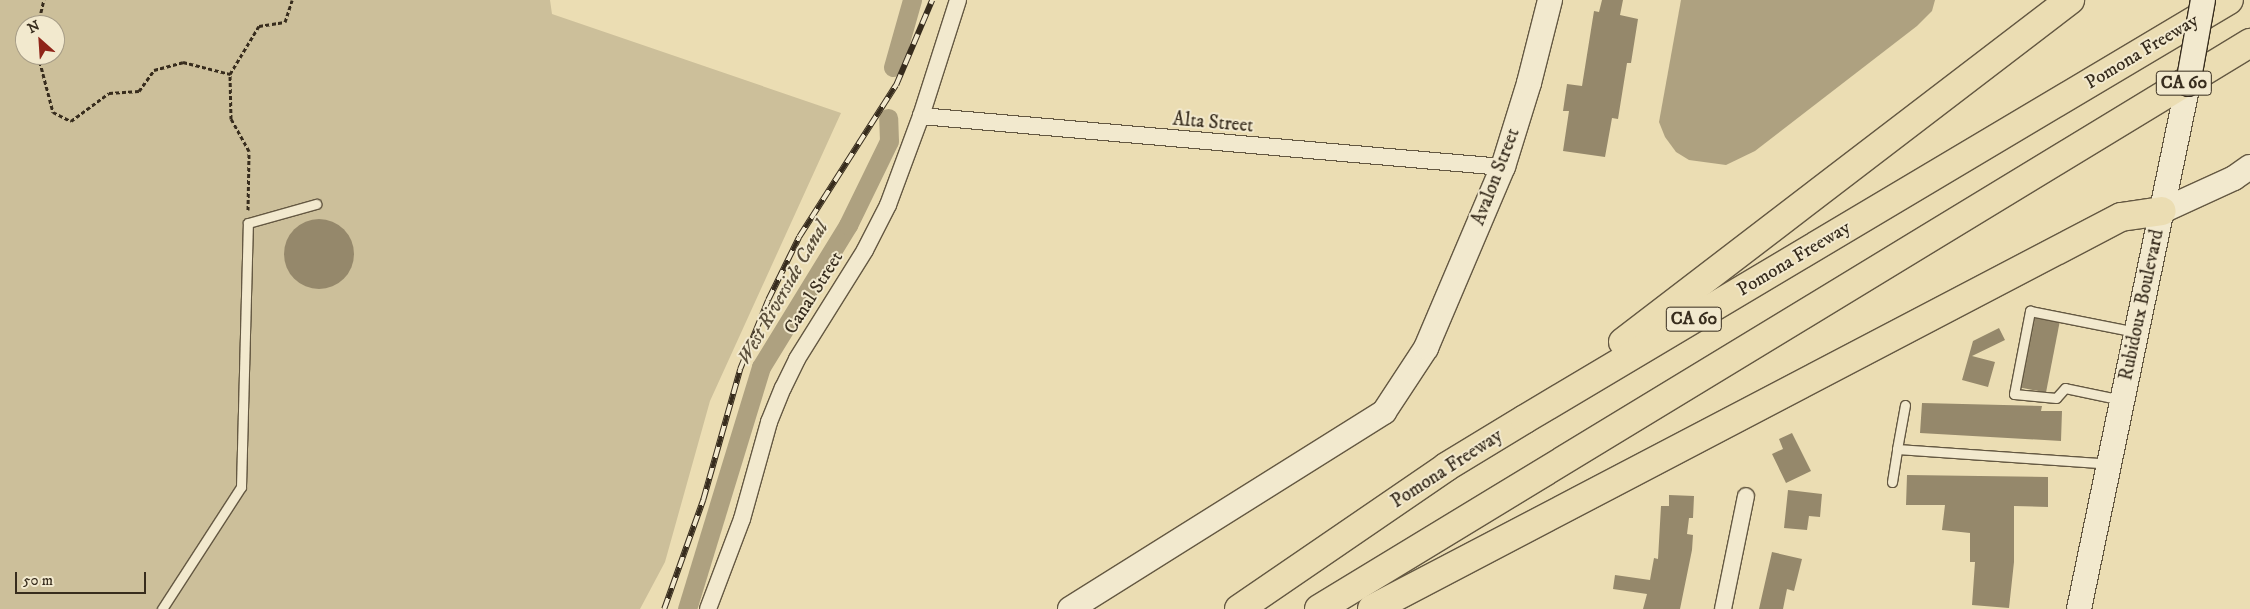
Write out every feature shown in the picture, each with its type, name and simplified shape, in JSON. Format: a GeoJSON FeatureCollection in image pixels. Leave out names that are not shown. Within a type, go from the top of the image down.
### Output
{"type":"FeatureCollection","features":[{"type":"Feature","properties":{"kind":"highway"},"geometry":{"type":"LineString","coordinates":[[1446,467],[1664,312],[2070,0]]}},
{"type":"Feature","properties":{"kind":"highway","name":"Pomona Freeway"},"geometry":{"type":"LineString","coordinates":[[1239,609],[1446,467],[2229,0]]}},
{"type":"Feature","properties":{"kind":"highway","name":"CA 60"},"geometry":{"type":"LineString","coordinates":[[1319,609],[2250,43]]}},
{"type":"Feature","properties":{"kind":"highway"},"geometry":{"type":"LineString","coordinates":[[1372,609],[2121,217],[2162,211]]}},
{"type":"Feature","properties":{"kind":"street","name":"Canal Street"},"geometry":{"type":"LineString","coordinates":[[708,609],[742,519],[769,422],[797,359],[865,250],[888,205],[921,116],[958,0]]}},
{"type":"Feature","properties":{"kind":"street","name":"Avalon Street"},"geometry":{"type":"LineString","coordinates":[[1070,609],[1384,412],[1426,348],[1503,167],[1550,0]]}},
{"type":"Feature","properties":{"kind":"street","name":"Rubidoux Boulevard"},"geometry":{"type":"LineString","coordinates":[[2079,609],[2162,211],[2177,149],[2203,0]]}},
{"type":"Feature","properties":{"kind":"street","name":"Alta Street"},"geometry":{"type":"LineString","coordinates":[[921,116],[1503,167]]}},
{"type":"Feature","properties":{"kind":"street"},"geometry":{"type":"LineString","coordinates":[[2162,211],[2250,167]]}},
{"type":"Feature","properties":{"kind":"street"},"geometry":{"type":"LineString","coordinates":[[1723,609],[1746,496]]}},
{"type":"Feature","properties":{"kind":"lane"},"geometry":{"type":"LineString","coordinates":[[162,609],[241,488],[248,223],[316,204]]}},
{"type":"Feature","properties":{"kind":"lane"},"geometry":{"type":"LineString","coordinates":[[2122,400],[2065,388],[2056,398],[2014,394],[2030,311],[2137,332]]}},
{"type":"Feature","properties":{"kind":"lane"},"geometry":{"type":"LineString","coordinates":[[1892,482],[1905,405]]}},
{"type":"Feature","properties":{"kind":"lane"},"geometry":{"type":"LineString","coordinates":[[1897,449],[2109,464]]}},
{"type":"Feature","properties":{"kind":"path"},"geometry":{"type":"LineString","coordinates":[[40,15],[44,0]]}},
{"type":"Feature","properties":{"kind":"path"},"geometry":{"type":"LineString","coordinates":[[248,223],[249,150],[230,118],[230,74],[259,26],[285,22],[292,0]]}},
{"type":"Feature","properties":{"kind":"path"},"geometry":{"type":"LineString","coordinates":[[41,65],[53,112],[71,121],[109,93],[138,91],[154,70],[183,62],[230,74]]}},
{"type":"Feature","properties":{"kind":"shaded area"},"geometry":{"type":"Polygon","coordinates":[[[0,0],[550,0],[552,14],[841,113],[710,401],[665,562],[640,609],[0,609],[0,0]]]}},
{"type":"Feature","properties":{"kind":"shaded area"},"geometry":{"type":"Polygon","coordinates":[[[1681,0],[1935,0],[1932,11],[1917,26],[1755,151],[1726,165],[1689,160],[1676,152],[1665,137],[1659,122],[1681,0]]]}},
{"type":"Feature","properties":{"kind":"building"},"geometry":{"type":"Polygon","coordinates":[[[1602,0],[1623,0],[1620,15],[1638,19],[1631,63],[1627,63],[1618,119],[1612,118],[1605,157],[1563,151],[1569,111],[1563,111],[1567,84],[1582,86],[1594,11],[1599,12],[1602,0]]]}},
{"type":"Feature","properties":{"kind":"building"},"geometry":{"type":"Polygon","coordinates":[[[319,219],[332,222],[344,229],[351,241],[354,254],[351,267],[344,279],[332,286],[319,289],[306,286],[294,279],[287,267],[284,254],[287,241],[294,229],[306,222],[319,219]]]}},
{"type":"Feature","properties":{"kind":"building"},"geometry":{"type":"Polygon","coordinates":[[[2035,318],[2060,323],[2046,392],[2021,388],[2035,318]]]}},
{"type":"Feature","properties":{"kind":"building"},"geometry":{"type":"Polygon","coordinates":[[[1999,328],[2005,340],[1972,356],[1995,362],[1988,387],[1962,380],[1973,341],[1999,328]]]}},
{"type":"Feature","properties":{"kind":"building"},"geometry":{"type":"Polygon","coordinates":[[[1922,403],[2042,406],[2041,411],[2062,411],[2061,441],[1920,433],[1922,403]]]}},
{"type":"Feature","properties":{"kind":"building"},"geometry":{"type":"Polygon","coordinates":[[[1792,433],[1811,471],[1786,483],[1772,454],[1783,449],[1779,439],[1792,433]]]}},
{"type":"Feature","properties":{"kind":"building"},"geometry":{"type":"Polygon","coordinates":[[[1907,475],[2048,477],[2048,507],[2014,506],[2014,562],[2009,608],[1972,605],[1975,562],[1970,562],[1970,533],[1942,530],[1945,505],[1906,505],[1907,475]]]}},
{"type":"Feature","properties":{"kind":"building"},"geometry":{"type":"Polygon","coordinates":[[[1788,490],[1822,494],[1820,517],[1809,516],[1807,530],[1784,528],[1788,490]]]}},
{"type":"Feature","properties":{"kind":"building"},"geometry":{"type":"Polygon","coordinates":[[[1669,495],[1694,496],[1693,518],[1689,518],[1687,534],[1693,535],[1692,550],[1680,609],[1643,609],[1647,594],[1613,589],[1615,575],[1650,580],[1654,558],[1658,559],[1661,506],[1669,506],[1669,495]]]}},
{"type":"Feature","properties":{"kind":"building"},"geometry":{"type":"Polygon","coordinates":[[[1772,552],[1802,559],[1794,591],[1787,589],[1783,609],[1759,609],[1772,552]]]}},
{"type":"Feature","properties":{"kind":"waterway","name":"West Riverside Canal"},"geometry":{"type":"LineString","coordinates":[[893,67],[912,0]]}},
{"type":"Feature","properties":{"kind":"waterway","name":"West Riverside Canal"},"geometry":{"type":"LineString","coordinates":[[687,609],[761,367],[848,225],[889,141],[888,118]]}},
{"type":"Feature","properties":{"kind":"railway"},"geometry":{"type":"LineString","coordinates":[[664,609],[703,500],[740,369],[768,300],[799,237],[896,85],[932,0]]}}]}
